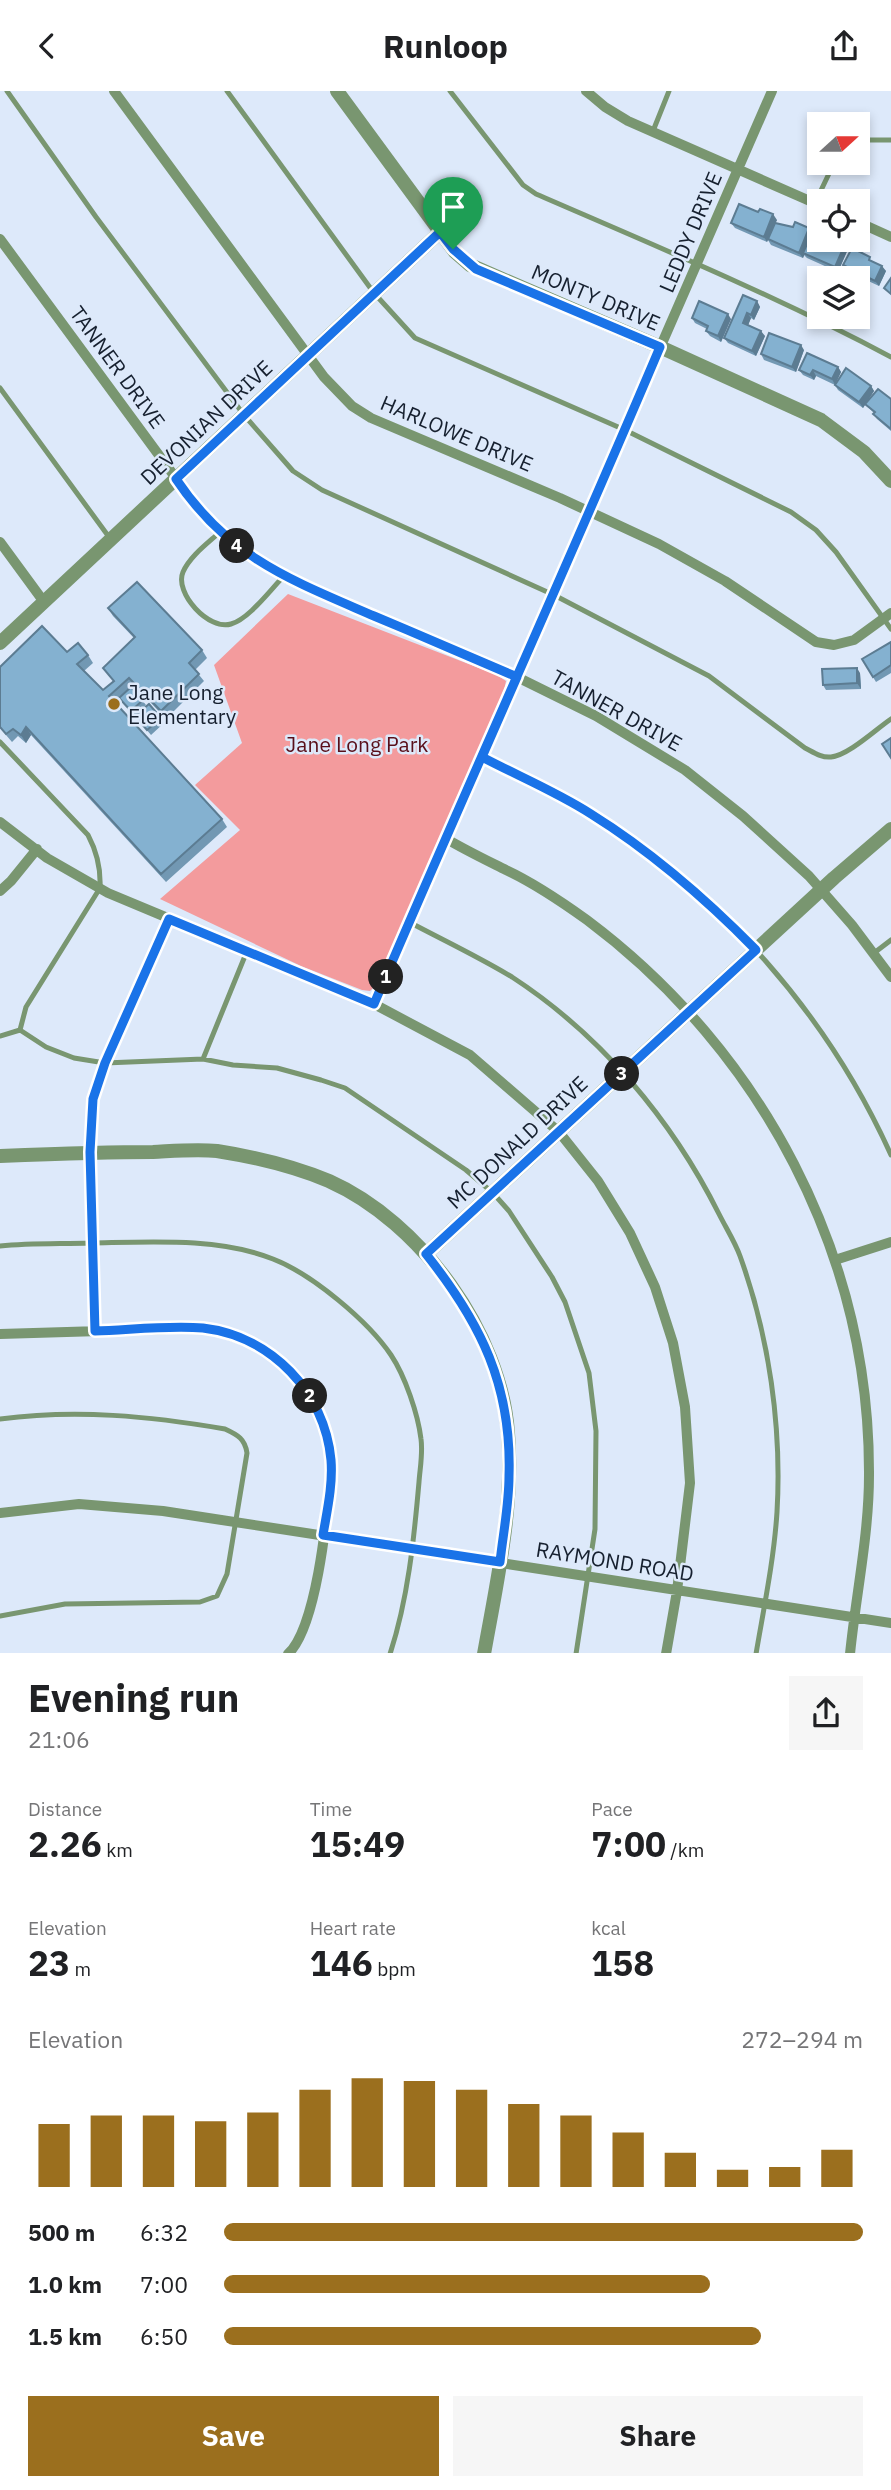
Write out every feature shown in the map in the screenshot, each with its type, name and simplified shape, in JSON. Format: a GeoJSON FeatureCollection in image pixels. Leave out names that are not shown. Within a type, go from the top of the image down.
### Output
{"type":"FeatureCollection","features":[{"type":"Feature","properties":{"kind":"street","name":"HARLOWE DRIVE"},"geometry":{"type":"LineString","coordinates":[[114,91],[308,355],[339,394],[371,418],[659,544],[725,581],[816,642],[827,645],[845,644],[887,616]]}},
{"type":"Feature","properties":{"kind":"street","name":"MONTY DRIVE"},"geometry":{"type":"LineString","coordinates":[[337,91],[454,251],[476,269],[660,347],[821,420],[864,452],[891,481]]}},
{"type":"Feature","properties":{"kind":"street"},"geometry":{"type":"LineString","coordinates":[[586,91],[617,114],[807,200]]}},
{"type":"Feature","properties":{"kind":"street","name":"LEDDY DRIVE"},"geometry":{"type":"LineString","coordinates":[[374,1004],[772,91]]}},
{"type":"Feature","properties":{"kind":"street"},"geometry":{"type":"LineString","coordinates":[[870,227],[891,237]]}},
{"type":"Feature","properties":{"kind":"street","name":"DEVONIAN DRIVE"},"geometry":{"type":"LineString","coordinates":[[0,643],[440,232]]}},
{"type":"Feature","properties":{"kind":"street","name":"TANNER DRIVE"},"geometry":{"type":"LineString","coordinates":[[0,239],[200,511],[220,532],[254,560],[284,576],[517,677],[597,716],[685,770],[773,842],[821,890],[891,977]]}},
{"type":"Feature","properties":{"kind":"street"},"geometry":{"type":"LineString","coordinates":[[0,542],[44,602]]}},
{"type":"Feature","properties":{"kind":"street"},"geometry":{"type":"LineString","coordinates":[[0,822],[47,858],[100,888],[374,1004],[470,1055],[559,1132],[598,1181],[630,1233],[655,1287],[673,1343],[685,1407],[690,1483],[677,1591],[666,1653]]}},
{"type":"Feature","properties":{"kind":"street","name":"MC DONALD DRIVE"},"geometry":{"type":"LineString","coordinates":[[426,1254],[821,890],[891,829]]}},
{"type":"Feature","properties":{"kind":"street"},"geometry":{"type":"LineString","coordinates":[[445,838],[516,875],[587,920],[643,965],[689,1011],[737,1069],[777,1130],[805,1183],[835,1261],[857,1343],[869,1442],[867,1528],[850,1653]]}},
{"type":"Feature","properties":{"kind":"street"},"geometry":{"type":"LineString","coordinates":[[0,891],[37,849]]}},
{"type":"Feature","properties":{"kind":"street"},"geometry":{"type":"LineString","coordinates":[[95,1331],[90,1152],[93,1099],[105,1063],[169,919]]}},
{"type":"Feature","properties":{"kind":"street"},"geometry":{"type":"LineString","coordinates":[[0,1156],[214,1151],[280,1163],[330,1182],[354,1195],[392,1222],[426,1254],[456,1291],[472,1318],[490,1357],[502,1394],[508,1431],[509,1477],[500,1562],[484,1653]]}},
{"type":"Feature","properties":{"kind":"street"},"geometry":{"type":"LineString","coordinates":[[835,1261],[891,1242]]}},
{"type":"Feature","properties":{"kind":"street"},"geometry":{"type":"LineString","coordinates":[[0,1334],[200,1328],[246,1339],[287,1368],[312,1399],[327,1440],[331,1475],[309,1618],[294,1649],[289,1653]]}},
{"type":"Feature","properties":{"kind":"street","name":"RAYMOND ROAD"},"geometry":{"type":"LineString","coordinates":[[0,1514],[79,1504],[163,1511],[891,1623]]}},
{"type":"Feature","properties":{"kind":"lane"},"geometry":{"type":"LineString","coordinates":[[7,91],[96,217],[244,415],[293,471],[322,490],[554,595],[709,676],[805,748],[819,755],[830,757],[844,753],[891,719]]}},
{"type":"Feature","properties":{"kind":"lane"},"geometry":{"type":"LineString","coordinates":[[227,91],[374,293],[415,338],[625,430],[791,512],[816,530],[836,552],[887,616],[891,629]]}},
{"type":"Feature","properties":{"kind":"lane"},"geometry":{"type":"LineString","coordinates":[[450,91],[523,185],[536,194],[697,263],[839,329],[891,357]]}},
{"type":"Feature","properties":{"kind":"lane"},"geometry":{"type":"LineString","coordinates":[[653,131],[669,91]]}},
{"type":"Feature","properties":{"kind":"lane"},"geometry":{"type":"LineString","coordinates":[[870,140],[891,140]]}},
{"type":"Feature","properties":{"kind":"lane"},"geometry":{"type":"LineString","coordinates":[[0,388],[111,540]]}},
{"type":"Feature","properties":{"kind":"lane"},"geometry":{"type":"LineString","coordinates":[[220,532],[182,573],[184,594],[207,620],[218,625],[230,625],[244,617],[284,576]]}},
{"type":"Feature","properties":{"kind":"lane"},"geometry":{"type":"LineString","coordinates":[[0,742],[88,835],[95,849],[101,876],[100,888],[26,1007],[20,1030]]}},
{"type":"Feature","properties":{"kind":"lane"},"geometry":{"type":"LineString","coordinates":[[482,757],[590,813],[655,858],[715,908],[756,950],[819,1030],[860,1094],[891,1155]]}},
{"type":"Feature","properties":{"kind":"lane"},"geometry":{"type":"LineString","coordinates":[[409,922],[512,977],[575,1027],[624,1072],[671,1132],[701,1179],[739,1254],[760,1320],[771,1383],[776,1445],[777,1512],[756,1653]]}},
{"type":"Feature","properties":{"kind":"lane"},"geometry":{"type":"LineString","coordinates":[[873,953],[891,940]]}},
{"type":"Feature","properties":{"kind":"lane"},"geometry":{"type":"LineString","coordinates":[[203,1059],[247,951]]}},
{"type":"Feature","properties":{"kind":"lane"},"geometry":{"type":"LineString","coordinates":[[0,1036],[20,1030],[46,1047],[74,1058],[105,1063],[203,1059],[233,1065],[277,1068],[345,1088],[493,1192],[509,1211],[552,1277],[565,1302],[589,1373],[596,1431],[595,1529],[576,1653]]}},
{"type":"Feature","properties":{"kind":"lane"},"geometry":{"type":"LineString","coordinates":[[0,1246],[149,1242],[231,1247],[272,1258],[302,1272],[338,1300],[391,1355],[408,1390],[422,1440],[412,1549],[401,1615],[390,1653]]}},
{"type":"Feature","properties":{"kind":"lane"},"geometry":{"type":"LineString","coordinates":[[0,1419],[84,1414],[143,1416],[225,1429],[245,1442],[247,1453],[227,1574],[217,1596],[200,1602],[65,1604],[0,1616]]}},
{"type":"Feature","properties":{"kind":"green space","name":"Jane Long Park"},"geometry":{"type":"Polygon","coordinates":[[[288,594],[497,675],[506,681],[504,691],[375,986],[370,991],[301,966],[160,899],[240,830],[195,785],[242,743],[214,665],[288,594]]]}},
{"type":"Feature","properties":{"kind":"building"},"geometry":{"type":"Polygon","coordinates":[[[739,204],[758,212],[760,209],[773,214],[764,237],[731,223],[739,204]]]}},
{"type":"Feature","properties":{"kind":"building"},"geometry":{"type":"Polygon","coordinates":[[[795,222],[807,227],[799,253],[768,239],[775,223],[793,227],[795,222]]]}},
{"type":"Feature","properties":{"kind":"building"},"geometry":{"type":"Polygon","coordinates":[[[807,244],[807,252],[842,252],[835,266],[803,253],[807,244]]]}},
{"type":"Feature","properties":{"kind":"building"},"geometry":{"type":"Polygon","coordinates":[[[850,252],[860,252],[882,266],[875,281],[870,278],[870,266],[843,265],[850,252]]]}},
{"type":"Feature","properties":{"kind":"building"},"geometry":{"type":"Polygon","coordinates":[[[891,278],[891,294],[884,288],[891,278]]]}},
{"type":"Feature","properties":{"kind":"building"},"geometry":{"type":"Polygon","coordinates":[[[743,295],[757,301],[751,315],[747,313],[743,323],[761,331],[752,351],[724,338],[743,295]]]}},
{"type":"Feature","properties":{"kind":"building"},"geometry":{"type":"Polygon","coordinates":[[[699,301],[728,314],[718,336],[706,331],[708,326],[692,318],[699,301]]]}},
{"type":"Feature","properties":{"kind":"building"},"geometry":{"type":"Polygon","coordinates":[[[769,333],[801,345],[792,367],[761,354],[769,333]]]}},
{"type":"Feature","properties":{"kind":"building"},"geometry":{"type":"Polygon","coordinates":[[[807,353],[838,367],[832,379],[813,370],[810,375],[799,370],[807,353]]]}},
{"type":"Feature","properties":{"kind":"building"},"geometry":{"type":"Polygon","coordinates":[[[846,368],[871,386],[859,402],[835,385],[846,368]]]}},
{"type":"Feature","properties":{"kind":"building"},"geometry":{"type":"Polygon","coordinates":[[[878,389],[891,399],[891,429],[865,404],[878,389]]]}},
{"type":"Feature","properties":{"kind":"building"},"geometry":{"type":"Polygon","coordinates":[[[137,582],[202,650],[189,663],[199,674],[161,711],[129,678],[109,696],[222,819],[161,874],[26,727],[21,735],[13,729],[6,734],[0,727],[0,667],[42,626],[67,652],[78,643],[88,655],[77,664],[103,690],[114,681],[103,668],[135,637],[108,608],[137,582]]]}},
{"type":"Feature","properties":{"kind":"building"},"geometry":{"type":"Polygon","coordinates":[[[891,642],[891,665],[873,677],[862,659],[891,642]]]}},
{"type":"Feature","properties":{"kind":"building"},"geometry":{"type":"Polygon","coordinates":[[[857,668],[857,683],[823,685],[822,669],[857,668]]]}},
{"type":"Feature","properties":{"kind":"building"},"geometry":{"type":"Polygon","coordinates":[[[131,687],[143,700],[131,711],[119,698],[131,687]]]}},
{"type":"Feature","properties":{"kind":"building"},"geometry":{"type":"Polygon","coordinates":[[[149,704],[161,718],[147,730],[135,716],[149,704]]]}},
{"type":"Feature","properties":{"kind":"building"},"geometry":{"type":"Polygon","coordinates":[[[891,738],[891,758],[882,744],[891,738]]]}},
{"type":"Feature","properties":{"kind":"place","name":"Jane Long Elementary"},"geometry":{"type":"Point","coordinates":[114,704]}},
{"type":"Feature","properties":{"kind":"route"},"geometry":{"type":"LineString","coordinates":[[453,249],[440,232],[176,479],[216,529],[267,568],[517,677],[482,757],[590,813],[655,858],[715,908],[756,950],[426,1254],[456,1291],[472,1318],[490,1357],[502,1394],[508,1431],[509,1477],[500,1562],[323,1535],[331,1460],[321,1419],[301,1382],[277,1359],[246,1339],[200,1328],[95,1331],[90,1152],[93,1099],[105,1063],[169,919],[374,1004],[445,838],[517,677],[590,512],[660,347],[476,269],[453,249]]}}]}
